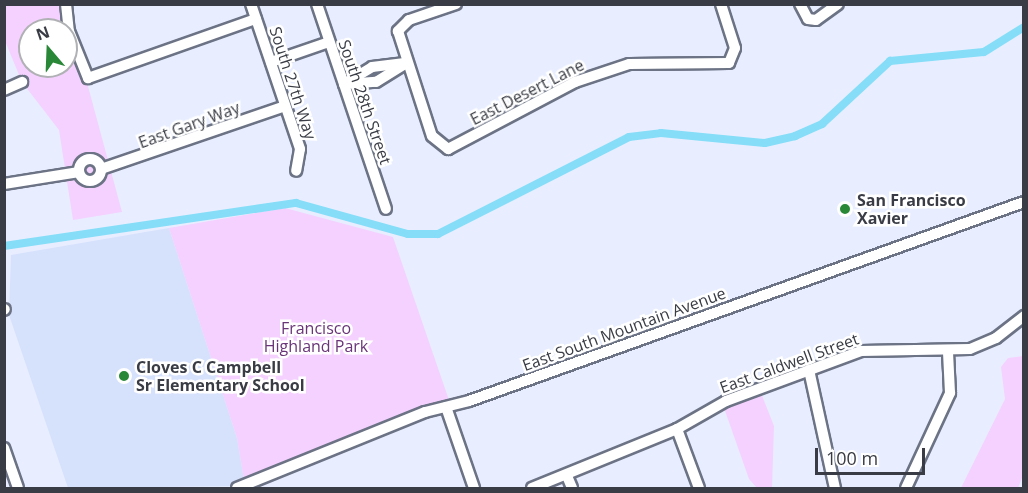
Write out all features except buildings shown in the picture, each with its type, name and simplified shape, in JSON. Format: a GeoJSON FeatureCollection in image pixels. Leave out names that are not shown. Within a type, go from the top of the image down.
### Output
{"type":"FeatureCollection","features":[{"type":"Feature","properties":{"kind":"street"},"geometry":{"type":"LineString","coordinates":[[66,4],[69,31],[88,78],[256,20]]}},
{"type":"Feature","properties":{"kind":"street","name":"South 27th Way"},"geometry":{"type":"LineString","coordinates":[[251,4],[300,149],[296,171]]}},
{"type":"Feature","properties":{"kind":"street","name":"South 28th Street"},"geometry":{"type":"LineString","coordinates":[[317,4],[386,209]]}},
{"type":"Feature","properties":{"kind":"street"},"geometry":{"type":"LineString","coordinates":[[407,63],[400,27],[456,4]]}},
{"type":"Feature","properties":{"kind":"street","name":"East Desert Lane"},"geometry":{"type":"LineString","coordinates":[[407,63],[432,136],[441,147],[454,147],[575,82],[629,64],[723,66],[733,59],[721,4]]}},
{"type":"Feature","properties":{"kind":"street"},"geometry":{"type":"LineString","coordinates":[[800,4],[808,19],[816,20],[838,4]]}},
{"type":"Feature","properties":{"kind":"street"},"geometry":{"type":"LineString","coordinates":[[271,62],[329,42]]}},
{"type":"Feature","properties":{"kind":"street"},"geometry":{"type":"LineString","coordinates":[[344,84],[372,67],[407,63]]}},
{"type":"Feature","properties":{"kind":"street"},"geometry":{"type":"LineString","coordinates":[[344,84],[378,81],[407,63]]}},
{"type":"Feature","properties":{"kind":"street"},"geometry":{"type":"LineString","coordinates":[[372,67],[378,81]]}},
{"type":"Feature","properties":{"kind":"street"},"geometry":{"type":"LineString","coordinates":[[4,90],[22,82]]}},
{"type":"Feature","properties":{"kind":"street","name":"East Gary Way"},"geometry":{"type":"LineString","coordinates":[[79,172],[91,181],[101,169],[285,106]]}},
{"type":"Feature","properties":{"kind":"street","name":"East Gary Way"},"geometry":{"type":"LineString","coordinates":[[4,184],[79,172],[89,159],[101,169]]}},
{"type":"Feature","properties":{"kind":"street","name":"East South Mountain Avenue"},"geometry":{"type":"LineString","coordinates":[[237,489],[322,450],[1023,202]]}},
{"type":"Feature","properties":{"kind":"street","name":"East Caldwell Street"},"geometry":{"type":"LineString","coordinates":[[535,488],[567,476],[615,451],[677,429],[745,393],[809,370],[879,348],[948,352],[990,341],[1023,316]]}},
{"type":"Feature","properties":{"kind":"street"},"geometry":{"type":"LineString","coordinates":[[906,489],[950,393],[948,352]]}},
{"type":"Feature","properties":{"kind":"street"},"geometry":{"type":"LineString","coordinates":[[809,370],[835,489]]}},
{"type":"Feature","properties":{"kind":"street"},"geometry":{"type":"LineString","coordinates":[[446,407],[474,489]]}},
{"type":"Feature","properties":{"kind":"street"},"geometry":{"type":"LineString","coordinates":[[677,429],[699,489]]}},
{"type":"Feature","properties":{"kind":"street"},"geometry":{"type":"LineString","coordinates":[[4,448],[18,489]]}},
{"type":"Feature","properties":{"kind":"street"},"geometry":{"type":"LineString","coordinates":[[567,476],[572,489]]}},
{"type":"Feature","properties":{"kind":"shaded area","name":"Cloves C Campbell Sr Elementary School"},"geometry":{"type":"Polygon","coordinates":[[[169,228],[237,438],[245,486],[68,488],[9,315],[11,255],[169,228]]]}},
{"type":"Feature","properties":{"kind":"green space"},"geometry":{"type":"Polygon","coordinates":[[[4,5],[66,5],[70,18],[18,18],[18,72],[5,41],[4,5]]]}},
{"type":"Feature","properties":{"kind":"green space"},"geometry":{"type":"Polygon","coordinates":[[[78,49],[122,212],[73,220],[59,130],[20,78],[78,78],[78,49]]]}},
{"type":"Feature","properties":{"kind":"green space","name":"Francisco Highland Park"},"geometry":{"type":"Polygon","coordinates":[[[285,208],[393,237],[451,406],[245,486],[237,438],[169,228],[285,208]]]}},
{"type":"Feature","properties":{"kind":"green space"},"geometry":{"type":"Polygon","coordinates":[[[1023,356],[1024,473],[1018,488],[961,488],[1005,399],[1001,367],[1008,358],[1023,356]]]}},
{"type":"Feature","properties":{"kind":"green space"},"geometry":{"type":"Polygon","coordinates":[[[761,393],[774,426],[772,488],[757,488],[749,479],[724,408],[761,393]]]}},
{"type":"Feature","properties":{"kind":"waterway"},"geometry":{"type":"LineString","coordinates":[[4,246],[296,203],[408,234],[438,234],[629,137],[661,133],[765,143],[795,136],[822,124],[890,61],[984,52],[1024,27]]}},
{"type":"Feature","properties":{"kind":"place","name":"San Francisco Xavier"},"geometry":{"type":"Point","coordinates":[845,209]}},
{"type":"Feature","properties":{"kind":"place","name":"Cloves C Campbell Sr Elementary School"},"geometry":{"type":"Point","coordinates":[124,376]}}]}
